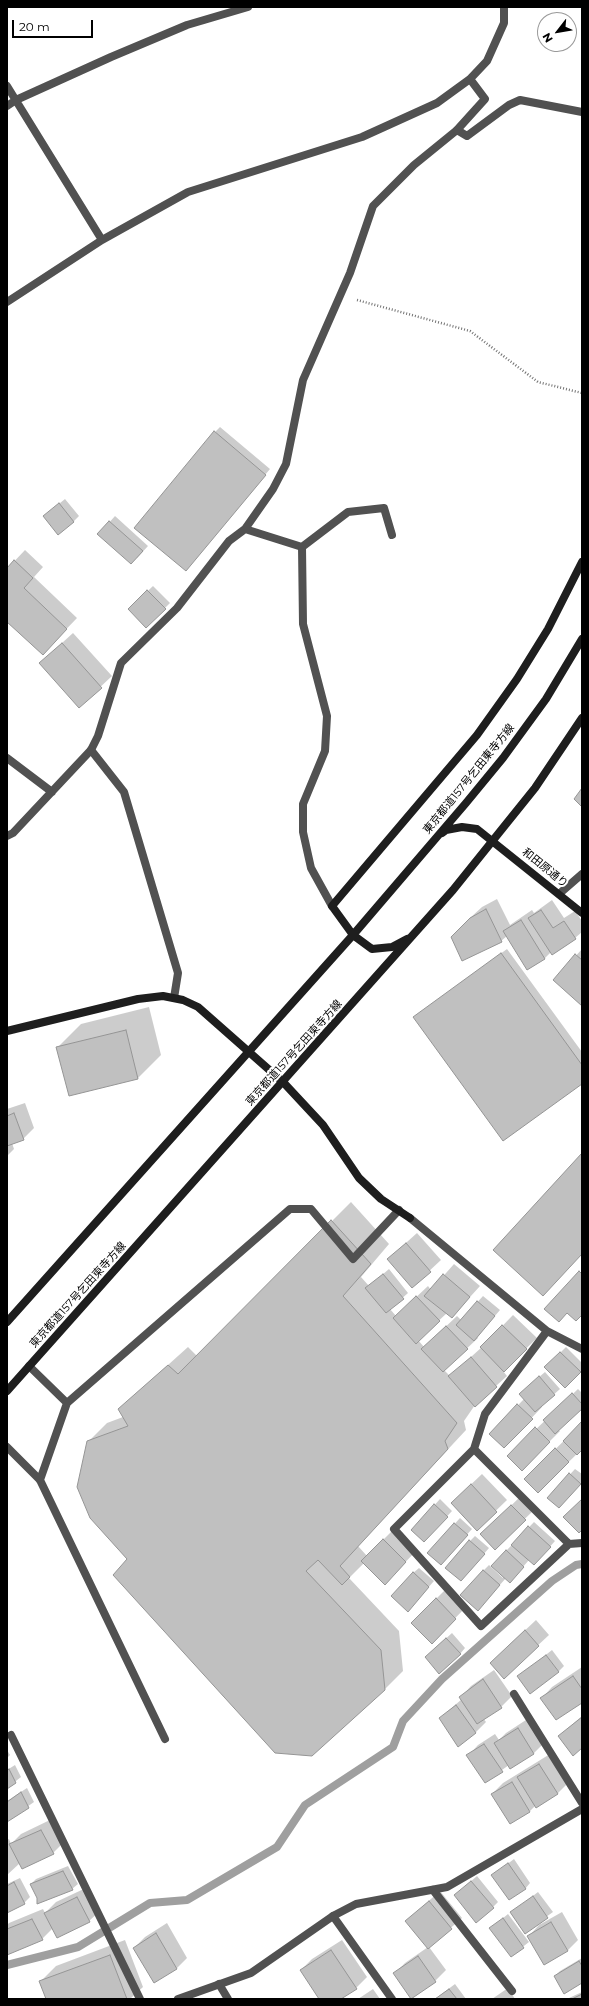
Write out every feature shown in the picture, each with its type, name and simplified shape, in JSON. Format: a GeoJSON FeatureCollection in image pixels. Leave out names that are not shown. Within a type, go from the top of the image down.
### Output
{"type":"FeatureCollection","features":[{"type":"Feature","properties":{"kind":"main road"},"geometry":{"type":"LineString","coordinates":[[414,935],[392,947],[372,949],[353,935],[332,906],[477,735],[517,679],[548,629],[582,562]]}},
{"type":"Feature","properties":{"kind":"main road","name":"東京都道157号乞田東寺方線"},"geometry":{"type":"LineString","coordinates":[[7,1322],[353,935],[504,758],[546,699],[582,639]]}},
{"type":"Feature","properties":{"kind":"main road","name":"東京都道157号乞田東寺方線"},"geometry":{"type":"LineString","coordinates":[[7,1391],[414,935],[494,841],[535,788],[582,718]]}},
{"type":"Feature","properties":{"kind":"main road","name":"和田原通り"},"geometry":{"type":"LineString","coordinates":[[434,840],[446,830],[462,827],[477,829],[494,841],[582,913]]}},
{"type":"Feature","properties":{"kind":"main road"},"geometry":{"type":"LineString","coordinates":[[7,1031],[138,999],[163,996],[183,1000],[198,1007],[250,1051],[283,1082],[323,1125],[359,1178],[381,1199],[410,1218]]}},
{"type":"Feature","properties":{"kind":"street"},"geometry":{"type":"LineString","coordinates":[[7,106],[16,100],[187,25],[248,7]]}},
{"type":"Feature","properties":{"kind":"street"},"geometry":{"type":"LineString","coordinates":[[7,302],[102,240],[188,192],[362,137],[437,103],[470,79],[487,61],[504,24],[504,7]]}},
{"type":"Feature","properties":{"kind":"street"},"geometry":{"type":"LineString","coordinates":[[7,836],[13,833],[91,750],[98,736],[121,663],[177,608],[229,541],[245,529],[273,489],[286,464],[303,380],[350,274],[372,206],[414,165],[457,130],[485,99],[470,79]]}},
{"type":"Feature","properties":{"kind":"street"},"geometry":{"type":"LineString","coordinates":[[7,86],[102,240]]}},
{"type":"Feature","properties":{"kind":"street"},"geometry":{"type":"LineString","coordinates":[[457,130],[467,136],[509,105],[520,100],[582,112]]}},
{"type":"Feature","properties":{"kind":"street"},"geometry":{"type":"LineString","coordinates":[[302,547],[348,512],[384,508],[392,535]]}},
{"type":"Feature","properties":{"kind":"street"},"geometry":{"type":"LineString","coordinates":[[245,529],[302,547]]}},
{"type":"Feature","properties":{"kind":"street"},"geometry":{"type":"LineString","coordinates":[[302,547],[303,624],[327,716],[326,751],[303,804],[303,832],[311,868],[332,906]]}},
{"type":"Feature","properties":{"kind":"street"},"geometry":{"type":"LineString","coordinates":[[91,750],[124,792],[178,973],[174,998]]}},
{"type":"Feature","properties":{"kind":"street"},"geometry":{"type":"LineString","coordinates":[[7,758],[52,792]]}},
{"type":"Feature","properties":{"kind":"street"},"geometry":{"type":"LineString","coordinates":[[559,894],[582,874]]}},
{"type":"Feature","properties":{"kind":"street"},"geometry":{"type":"LineString","coordinates":[[40,1480],[67,1403],[290,1209],[311,1210],[353,1259],[399,1210]]}},
{"type":"Feature","properties":{"kind":"street"},"geometry":{"type":"LineString","coordinates":[[410,1218],[547,1331],[582,1349]]}},
{"type":"Feature","properties":{"kind":"street"},"geometry":{"type":"LineString","coordinates":[[547,1331],[485,1414],[474,1449],[394,1529],[481,1626],[569,1544],[582,1543]]}},
{"type":"Feature","properties":{"kind":"street"},"geometry":{"type":"LineString","coordinates":[[29,1366],[67,1403]]}},
{"type":"Feature","properties":{"kind":"street"},"geometry":{"type":"LineString","coordinates":[[7,1447],[40,1480],[165,1739]]}},
{"type":"Feature","properties":{"kind":"street"},"geometry":{"type":"LineString","coordinates":[[474,1449],[569,1544]]}},
{"type":"Feature","properties":{"kind":"street"},"geometry":{"type":"LineString","coordinates":[[514,1694],[582,1803]]}},
{"type":"Feature","properties":{"kind":"street"},"geometry":{"type":"LineString","coordinates":[[11,1735],[140,1999]]}},
{"type":"Feature","properties":{"kind":"street"},"geometry":{"type":"LineString","coordinates":[[178,1999],[251,1973],[332,1916],[356,1904],[447,1888],[582,1809]]}},
{"type":"Feature","properties":{"kind":"street"},"geometry":{"type":"LineString","coordinates":[[433,1890],[512,1991]]}},
{"type":"Feature","properties":{"kind":"street"},"geometry":{"type":"LineString","coordinates":[[332,1916],[392,1999]]}},
{"type":"Feature","properties":{"kind":"street"},"geometry":{"type":"LineString","coordinates":[[219,1984],[228,1999]]}},
{"type":"Feature","properties":{"kind":"path"},"geometry":{"type":"LineString","coordinates":[[340,295],[470,331],[538,382],[582,393]]}},
{"type":"Feature","properties":{"kind":"building"},"geometry":{"type":"Polygon","coordinates":[[[214,431],[266,475],[186,571],[134,528],[214,431]]]}},
{"type":"Feature","properties":{"kind":"building"},"geometry":{"type":"Polygon","coordinates":[[[59,503],[74,522],[58,535],[43,516],[59,503]]]}},
{"type":"Feature","properties":{"kind":"building"},"geometry":{"type":"Polygon","coordinates":[[[109,521],[143,551],[131,564],[97,534],[109,521]]]}},
{"type":"Feature","properties":{"kind":"building"},"geometry":{"type":"Polygon","coordinates":[[[14,560],[33,578],[24,588],[67,629],[43,655],[7,622],[7,568],[14,560]]]}},
{"type":"Feature","properties":{"kind":"building"},"geometry":{"type":"Polygon","coordinates":[[[147,590],[166,609],[146,628],[128,609],[147,590]]]}},
{"type":"Feature","properties":{"kind":"building"},"geometry":{"type":"Polygon","coordinates":[[[62,643],[102,688],[79,708],[39,663],[62,643]]]}},
{"type":"Feature","properties":{"kind":"building"},"geometry":{"type":"Polygon","coordinates":[[[582,788],[582,807],[574,799],[582,788]]]}},
{"type":"Feature","properties":{"kind":"building"},"geometry":{"type":"Polygon","coordinates":[[[486,909],[502,942],[462,961],[451,937],[470,918],[486,909]]]}},
{"type":"Feature","properties":{"kind":"building"},"geometry":{"type":"Polygon","coordinates":[[[541,910],[553,928],[564,921],[576,939],[552,955],[528,918],[541,910]]]}},
{"type":"Feature","properties":{"kind":"building"},"geometry":{"type":"Polygon","coordinates":[[[521,920],[545,959],[527,970],[503,931],[521,920]]]}},
{"type":"Feature","properties":{"kind":"building"},"geometry":{"type":"Polygon","coordinates":[[[501,953],[582,1065],[582,1084],[503,1141],[413,1017],[501,953]]]}},
{"type":"Feature","properties":{"kind":"building"},"geometry":{"type":"Polygon","coordinates":[[[575,954],[582,960],[582,1006],[553,980],[575,954]]]}},
{"type":"Feature","properties":{"kind":"building"},"geometry":{"type":"Polygon","coordinates":[[[126,1030],[138,1079],[69,1096],[56,1047],[126,1030]]]}},
{"type":"Feature","properties":{"kind":"building"},"geometry":{"type":"Polygon","coordinates":[[[14,1113],[24,1140],[7,1146],[7,1116],[14,1113]]]}},
{"type":"Feature","properties":{"kind":"building"},"geometry":{"type":"Polygon","coordinates":[[[582,1153],[582,1254],[543,1296],[493,1250],[582,1153]]]}},
{"type":"Feature","properties":{"kind":"building"},"geometry":{"type":"Polygon","coordinates":[[[331,1220],[371,1264],[343,1296],[457,1423],[445,1441],[448,1449],[340,1566],[350,1577],[342,1585],[318,1560],[306,1571],[381,1650],[385,1690],[312,1756],[275,1753],[113,1575],[127,1559],[90,1518],[77,1487],[87,1441],[128,1426],[118,1409],[168,1365],[178,1374],[331,1220]]]}},
{"type":"Feature","properties":{"kind":"building"},"geometry":{"type":"Polygon","coordinates":[[[406,1243],[431,1272],[412,1288],[387,1259],[406,1243]]]}},
{"type":"Feature","properties":{"kind":"building"},"geometry":{"type":"Polygon","coordinates":[[[579,1271],[582,1274],[582,1315],[576,1321],[567,1313],[559,1322],[544,1309],[579,1271]]]}},
{"type":"Feature","properties":{"kind":"building"},"geometry":{"type":"Polygon","coordinates":[[[383,1274],[404,1299],[386,1313],[365,1288],[383,1274]]]}},
{"type":"Feature","properties":{"kind":"building"},"geometry":{"type":"Polygon","coordinates":[[[443,1274],[470,1297],[452,1318],[424,1296],[443,1274]]]}},
{"type":"Feature","properties":{"kind":"building"},"geometry":{"type":"Polygon","coordinates":[[[416,1296],[440,1321],[416,1344],[393,1318],[416,1296]]]}},
{"type":"Feature","properties":{"kind":"building"},"geometry":{"type":"Polygon","coordinates":[[[477,1301],[495,1316],[474,1341],[456,1325],[477,1301]]]}},
{"type":"Feature","properties":{"kind":"building"},"geometry":{"type":"Polygon","coordinates":[[[502,1325],[527,1349],[504,1372],[480,1347],[502,1325]]]}},
{"type":"Feature","properties":{"kind":"building"},"geometry":{"type":"Polygon","coordinates":[[[446,1326],[468,1349],[443,1372],[421,1349],[446,1326]]]}},
{"type":"Feature","properties":{"kind":"building"},"geometry":{"type":"Polygon","coordinates":[[[560,1352],[581,1372],[565,1388],[544,1367],[560,1352]]]}},
{"type":"Feature","properties":{"kind":"building"},"geometry":{"type":"Polygon","coordinates":[[[471,1357],[497,1387],[475,1407],[448,1376],[471,1357]]]}},
{"type":"Feature","properties":{"kind":"building"},"geometry":{"type":"Polygon","coordinates":[[[539,1376],[555,1395],[535,1412],[519,1394],[539,1376]]]}},
{"type":"Feature","properties":{"kind":"building"},"geometry":{"type":"Polygon","coordinates":[[[572,1393],[582,1404],[582,1409],[555,1434],[543,1420],[572,1393]]]}},
{"type":"Feature","properties":{"kind":"building"},"geometry":{"type":"Polygon","coordinates":[[[517,1404],[533,1419],[504,1448],[489,1434],[517,1404]]]}},
{"type":"Feature","properties":{"kind":"building"},"geometry":{"type":"Polygon","coordinates":[[[582,1421],[582,1450],[577,1455],[563,1441],[582,1421]]]}},
{"type":"Feature","properties":{"kind":"building"},"geometry":{"type":"Polygon","coordinates":[[[535,1427],[550,1442],[522,1471],[507,1456],[535,1427]]]}},
{"type":"Feature","properties":{"kind":"building"},"geometry":{"type":"Polygon","coordinates":[[[555,1448],[569,1462],[538,1493],[524,1479],[555,1448]]]}},
{"type":"Feature","properties":{"kind":"building"},"geometry":{"type":"Polygon","coordinates":[[[569,1473],[581,1484],[559,1508],[547,1498],[569,1473]]]}},
{"type":"Feature","properties":{"kind":"building"},"geometry":{"type":"Polygon","coordinates":[[[471,1484],[497,1512],[477,1531],[451,1503],[471,1484]]]}},
{"type":"Feature","properties":{"kind":"building"},"geometry":{"type":"Polygon","coordinates":[[[582,1499],[582,1530],[579,1533],[563,1517],[582,1499]]]}},
{"type":"Feature","properties":{"kind":"building"},"geometry":{"type":"Polygon","coordinates":[[[434,1504],[448,1517],[424,1542],[411,1530],[434,1504]]]}},
{"type":"Feature","properties":{"kind":"building"},"geometry":{"type":"Polygon","coordinates":[[[511,1505],[526,1520],[495,1550],[480,1534],[511,1505]]]}},
{"type":"Feature","properties":{"kind":"building"},"geometry":{"type":"Polygon","coordinates":[[[454,1523],[468,1535],[441,1565],[427,1553],[454,1523]]]}},
{"type":"Feature","properties":{"kind":"building"},"geometry":{"type":"Polygon","coordinates":[[[528,1526],[551,1547],[534,1565],[511,1545],[528,1526]]]}},
{"type":"Feature","properties":{"kind":"building"},"geometry":{"type":"Polygon","coordinates":[[[383,1539],[406,1562],[385,1585],[361,1561],[383,1539]]]}},
{"type":"Feature","properties":{"kind":"building"},"geometry":{"type":"Polygon","coordinates":[[[469,1540],[485,1554],[461,1581],[445,1568],[469,1540]]]}},
{"type":"Feature","properties":{"kind":"building"},"geometry":{"type":"Polygon","coordinates":[[[506,1550],[524,1567],[510,1583],[491,1566],[506,1550]]]}},
{"type":"Feature","properties":{"kind":"building"},"geometry":{"type":"Polygon","coordinates":[[[483,1570],[500,1585],[478,1611],[460,1595],[483,1570]]]}},
{"type":"Feature","properties":{"kind":"building"},"geometry":{"type":"Polygon","coordinates":[[[413,1572],[429,1587],[408,1612],[391,1596],[413,1572]]]}},
{"type":"Feature","properties":{"kind":"building"},"geometry":{"type":"Polygon","coordinates":[[[436,1598],[456,1619],[432,1644],[411,1623],[436,1598]]]}},
{"type":"Feature","properties":{"kind":"building"},"geometry":{"type":"Polygon","coordinates":[[[525,1630],[539,1646],[504,1679],[490,1663],[525,1630]]]}},
{"type":"Feature","properties":{"kind":"building"},"geometry":{"type":"Polygon","coordinates":[[[446,1638],[461,1654],[439,1674],[425,1657],[446,1638]]]}},
{"type":"Feature","properties":{"kind":"building"},"geometry":{"type":"Polygon","coordinates":[[[546,1655],[559,1672],[530,1694],[517,1676],[546,1655]]]}},
{"type":"Feature","properties":{"kind":"building"},"geometry":{"type":"Polygon","coordinates":[[[573,1676],[582,1689],[582,1703],[556,1720],[540,1698],[573,1676]]]}},
{"type":"Feature","properties":{"kind":"building"},"geometry":{"type":"Polygon","coordinates":[[[483,1679],[502,1708],[477,1724],[459,1697],[483,1679]]]}},
{"type":"Feature","properties":{"kind":"building"},"geometry":{"type":"Polygon","coordinates":[[[456,1705],[476,1733],[458,1747],[439,1718],[456,1705]]]}},
{"type":"Feature","properties":{"kind":"building"},"geometry":{"type":"Polygon","coordinates":[[[582,1717],[582,1748],[573,1756],[558,1736],[582,1717]]]}},
{"type":"Feature","properties":{"kind":"building"},"geometry":{"type":"Polygon","coordinates":[[[518,1728],[534,1754],[510,1769],[494,1743],[518,1728]]]}},
{"type":"Feature","properties":{"kind":"building"},"geometry":{"type":"Polygon","coordinates":[[[484,1744],[503,1772],[485,1783],[466,1755],[484,1744]]]}},
{"type":"Feature","properties":{"kind":"building"},"geometry":{"type":"Polygon","coordinates":[[[539,1764],[558,1794],[536,1808],[517,1777],[539,1764]]]}},
{"type":"Feature","properties":{"kind":"building"},"geometry":{"type":"Polygon","coordinates":[[[9,1769],[16,1783],[7,1789],[7,1771],[9,1769]]]}},
{"type":"Feature","properties":{"kind":"building"},"geometry":{"type":"Polygon","coordinates":[[[512,1782],[530,1812],[510,1824],[491,1794],[512,1782]]]}},
{"type":"Feature","properties":{"kind":"building"},"geometry":{"type":"Polygon","coordinates":[[[21,1792],[29,1808],[7,1822],[7,1802],[21,1792]]]}},
{"type":"Feature","properties":{"kind":"building"},"geometry":{"type":"Polygon","coordinates":[[[41,1830],[54,1854],[22,1869],[9,1844],[41,1830]]]}},
{"type":"Feature","properties":{"kind":"building"},"geometry":{"type":"Polygon","coordinates":[[[508,1863],[526,1889],[509,1900],[491,1875],[508,1863]]]}},
{"type":"Feature","properties":{"kind":"building"},"geometry":{"type":"Polygon","coordinates":[[[63,1871],[73,1890],[37,1904],[37,1898],[30,1884],[63,1871]]]}},
{"type":"Feature","properties":{"kind":"building"},"geometry":{"type":"Polygon","coordinates":[[[471,1881],[494,1908],[476,1923],[454,1895],[471,1881]]]}},
{"type":"Feature","properties":{"kind":"building"},"geometry":{"type":"Polygon","coordinates":[[[14,1882],[25,1904],[7,1913],[7,1886],[14,1882]]]}},
{"type":"Feature","properties":{"kind":"building"},"geometry":{"type":"Polygon","coordinates":[[[533,1896],[548,1918],[525,1934],[510,1912],[533,1896]]]}},
{"type":"Feature","properties":{"kind":"building"},"geometry":{"type":"Polygon","coordinates":[[[77,1897],[90,1922],[57,1938],[44,1913],[77,1897]]]}},
{"type":"Feature","properties":{"kind":"building"},"geometry":{"type":"Polygon","coordinates":[[[429,1901],[452,1929],[428,1949],[405,1921],[429,1901]]]}},
{"type":"Feature","properties":{"kind":"building"},"geometry":{"type":"Polygon","coordinates":[[[503,1918],[524,1948],[511,1957],[489,1928],[503,1918]]]}},
{"type":"Feature","properties":{"kind":"building"},"geometry":{"type":"Polygon","coordinates":[[[32,1919],[43,1940],[7,1955],[7,1929],[32,1919]]]}},
{"type":"Feature","properties":{"kind":"building"},"geometry":{"type":"Polygon","coordinates":[[[551,1922],[568,1951],[544,1965],[527,1936],[551,1922]]]}},
{"type":"Feature","properties":{"kind":"building"},"geometry":{"type":"Polygon","coordinates":[[[156,1933],[177,1969],[154,1983],[133,1948],[156,1933]]]}},
{"type":"Feature","properties":{"kind":"building"},"geometry":{"type":"Polygon","coordinates":[[[331,1950],[357,1989],[341,1999],[319,1999],[300,1970],[331,1950]]]}},
{"type":"Feature","properties":{"kind":"building"},"geometry":{"type":"Polygon","coordinates":[[[110,1955],[127,1999],[46,1999],[39,1981],[110,1955]]]}},
{"type":"Feature","properties":{"kind":"building"},"geometry":{"type":"Polygon","coordinates":[[[418,1956],[436,1982],[411,1999],[393,1973],[418,1956]]]}},
{"type":"Feature","properties":{"kind":"building"},"geometry":{"type":"Polygon","coordinates":[[[579,1961],[582,1966],[582,1983],[564,1994],[554,1976],[579,1961]]]}},
{"type":"Feature","properties":{"kind":"building"},"geometry":{"type":"Polygon","coordinates":[[[449,1989],[457,1999],[435,1999],[449,1989]]]}},
{"type":"Feature","properties":{"kind":"building"},"geometry":{"type":"Polygon","coordinates":[[[582,1994],[582,1999],[572,1999],[582,1994]]]}},
{"type":"Feature","properties":{"kind":"waterway"},"geometry":{"type":"LineString","coordinates":[[7,1965],[78,1947],[150,1903],[187,1900],[277,1847],[305,1805],[393,1747],[403,1721],[442,1679],[552,1581],[576,1565],[582,1564]]}}]}
